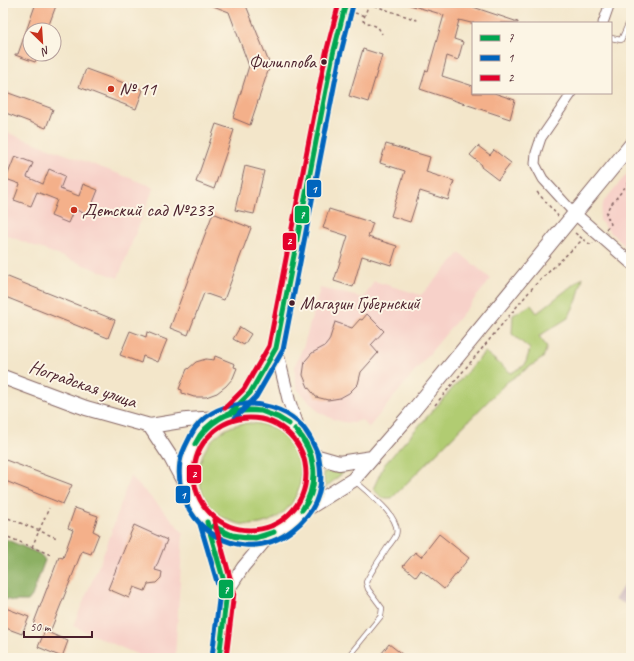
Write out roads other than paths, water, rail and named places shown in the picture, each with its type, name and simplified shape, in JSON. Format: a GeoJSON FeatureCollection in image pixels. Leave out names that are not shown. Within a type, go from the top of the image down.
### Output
{"type":"FeatureCollection","features":[{"type":"Feature","properties":{"kind":"main road"},"geometry":{"type":"LineString","coordinates":[[186,488],[186,467],[191,448],[202,431],[250,393],[276,348],[330,69],[346,3]]}},
{"type":"Feature","properties":{"kind":"main road"},"geometry":{"type":"LineString","coordinates":[[301,436],[287,422],[269,413],[250,410],[150,426],[171,458],[194,506],[207,522],[221,532],[236,537],[253,538],[270,535],[287,526],[300,513],[353,480],[408,416],[631,145]]}},
{"type":"Feature","properties":{"kind":"main road"},"geometry":{"type":"LineString","coordinates":[[276,348],[289,401],[301,436],[311,455],[314,475],[310,495],[300,513]]}},
{"type":"Feature","properties":{"kind":"main road","name":"Ноградская улица"},"geometry":{"type":"LineString","coordinates":[[3,377],[86,408],[150,426]]}},
{"type":"Feature","properties":{"kind":"main road"},"geometry":{"type":"LineString","coordinates":[[311,455],[339,463],[372,458]]}},
{"type":"Feature","properties":{"kind":"main road"},"geometry":{"type":"LineString","coordinates":[[207,522],[227,592],[219,658]]}},
{"type":"Feature","properties":{"kind":"main road"},"geometry":{"type":"LineString","coordinates":[[227,592],[243,567],[270,535]]}},
{"type":"Feature","properties":{"kind":"street"},"geometry":{"type":"LineString","coordinates":[[603,22],[610,3]]}},
{"type":"Feature","properties":{"kind":"street"},"geometry":{"type":"LineString","coordinates":[[571,94],[541,138],[536,153],[535,164],[543,179],[574,213],[631,263]]}},
{"type":"Feature","properties":{"kind":"lane"},"geometry":{"type":"LineString","coordinates":[[612,38],[622,40],[631,18]]}},
{"type":"Feature","properties":{"kind":"lane"},"geometry":{"type":"LineString","coordinates":[[347,658],[381,616],[382,608],[368,589],[366,582],[370,573],[396,536],[397,528],[393,518],[377,500],[353,480]]}},
{"type":"Feature","properties":{"kind":"place","name":"Филиппова"},"geometry":{"type":"Point","coordinates":[324,62]}},
{"type":"Feature","properties":{"kind":"place","name":"№ 11"},"geometry":{"type":"Point","coordinates":[111,89]}},
{"type":"Feature","properties":{"kind":"place","name":"Детский сад №233"},"geometry":{"type":"Point","coordinates":[74,210]}},
{"type":"Feature","properties":{"kind":"place","name":"Магазин Губернский"},"geometry":{"type":"Point","coordinates":[292,303]}}]}
